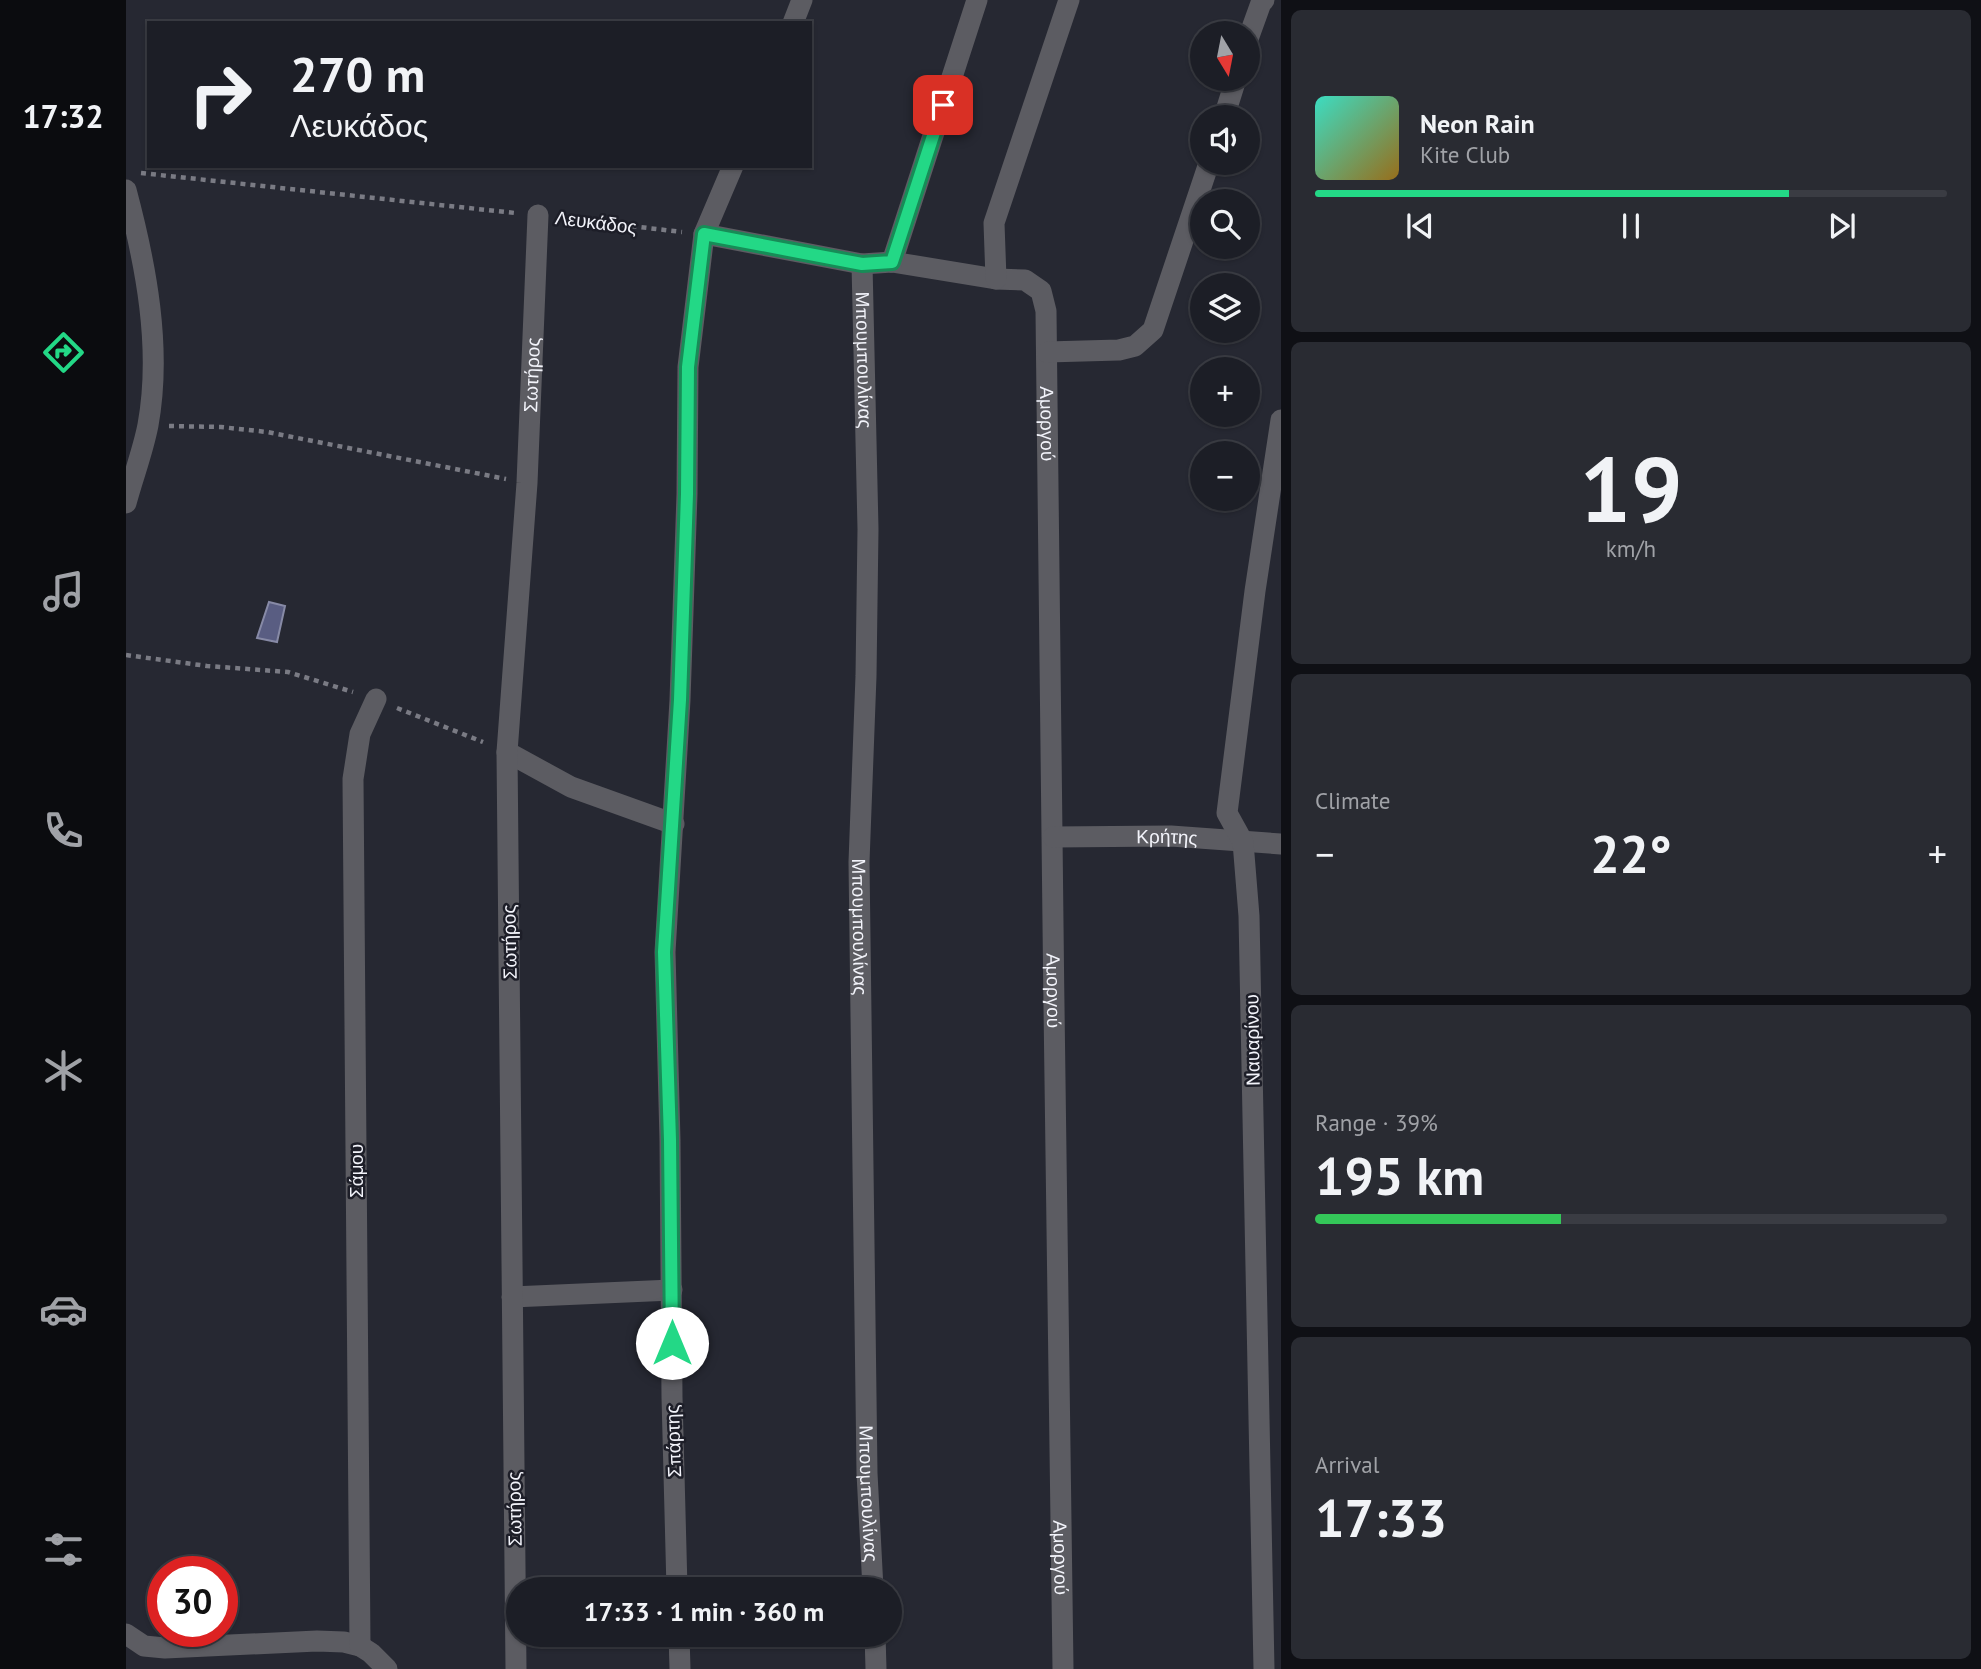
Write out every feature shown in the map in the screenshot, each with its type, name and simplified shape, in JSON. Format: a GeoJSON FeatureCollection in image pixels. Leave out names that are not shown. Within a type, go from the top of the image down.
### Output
{"type":"FeatureCollection","features":[{"type":"Feature","properties":{"kind":"street"},"geometry":{"type":"LineString","coordinates":[[794,21],[802,0]]}},
{"type":"Feature","properties":{"kind":"street"},"geometry":{"type":"LineString","coordinates":[[892,262],[977,0]]}},
{"type":"Feature","properties":{"kind":"street"},"geometry":{"type":"LineString","coordinates":[[704,234],[862,264],[892,262],[996,279],[994,223],[1069,0]]}},
{"type":"Feature","properties":{"kind":"street"},"geometry":{"type":"LineString","coordinates":[[1254,21],[1264,0]]}},
{"type":"Feature","properties":{"kind":"street","name":"Σπάρτης"},"geometry":{"type":"LineString","coordinates":[[677,1577],[664,952],[674,824],[687,494],[688,367],[704,234],[732,168]]}},
{"type":"Feature","properties":{"kind":"street"},"geometry":{"type":"LineString","coordinates":[[1047,352],[1119,350],[1135,346],[1153,330],[1205,175]]}},
{"type":"Feature","properties":{"kind":"street"},"geometry":{"type":"LineString","coordinates":[[126,190],[136,228],[149,304],[153,379],[148,426],[126,503]]}},
{"type":"Feature","properties":{"kind":"street","name":"Σωτήρος"},"geometry":{"type":"LineString","coordinates":[[516,1669],[507,752],[527,483],[538,215]]}},
{"type":"Feature","properties":{"kind":"street","name":"Μπουμπουλίνας"},"geometry":{"type":"LineString","coordinates":[[862,264],[868,529],[859,863],[867,1473],[872,1577]]}},
{"type":"Feature","properties":{"kind":"street","name":"Αμοργού"},"geometry":{"type":"LineString","coordinates":[[996,279],[1025,280],[1041,291],[1046,311],[1056,1329],[1063,1669]]}},
{"type":"Feature","properties":{"kind":"street","name":"Ναυαρίνου"},"geometry":{"type":"LineString","coordinates":[[1264,1669],[1249,916],[1243,842],[1227,813],[1255,591],[1281,420]]}},
{"type":"Feature","properties":{"kind":"street","name":"Σάμου"},"geometry":{"type":"LineString","coordinates":[[359,1646],[353,779],[360,734],[376,699]]}},
{"type":"Feature","properties":{"kind":"street"},"geometry":{"type":"LineString","coordinates":[[507,752],[571,787],[674,824]]}},
{"type":"Feature","properties":{"kind":"street","name":"Κρήτης"},"geometry":{"type":"LineString","coordinates":[[1053,837],[1171,836],[1281,844]]}},
{"type":"Feature","properties":{"kind":"street"},"geometry":{"type":"LineString","coordinates":[[512,1297],[672,1290]]}},
{"type":"Feature","properties":{"kind":"street"},"geometry":{"type":"LineString","coordinates":[[126,1634],[144,1646],[165,1648],[344,1642],[359,1646],[387,1669]]}},
{"type":"Feature","properties":{"kind":"street"},"geometry":{"type":"LineString","coordinates":[[679,1647],[680,1669]]}},
{"type":"Feature","properties":{"kind":"street"},"geometry":{"type":"LineString","coordinates":[[875,1647],[876,1669]]}},
{"type":"Feature","properties":{"kind":"path","name":"Λευκάδος"},"geometry":{"type":"LineString","coordinates":[[140,173],[704,234]]}},
{"type":"Feature","properties":{"kind":"path"},"geometry":{"type":"LineString","coordinates":[[148,426],[221,427],[267,432],[443,469],[527,483]]}},
{"type":"Feature","properties":{"kind":"path"},"geometry":{"type":"LineString","coordinates":[[126,655],[207,666],[288,672],[376,699],[507,752]]}},
{"type":"Feature","properties":{"kind":"water"},"geometry":{"type":"Polygon","coordinates":[[[269,602],[285,606],[277,642],[257,638],[269,602]]]}},
{"type":"Feature","properties":{"kind":"route"},"geometry":{"type":"LineString","coordinates":[[672,1343],[670,1140],[664,952],[680,700],[688,367],[704,234],[862,264],[892,262],[943,105]]}}]}
